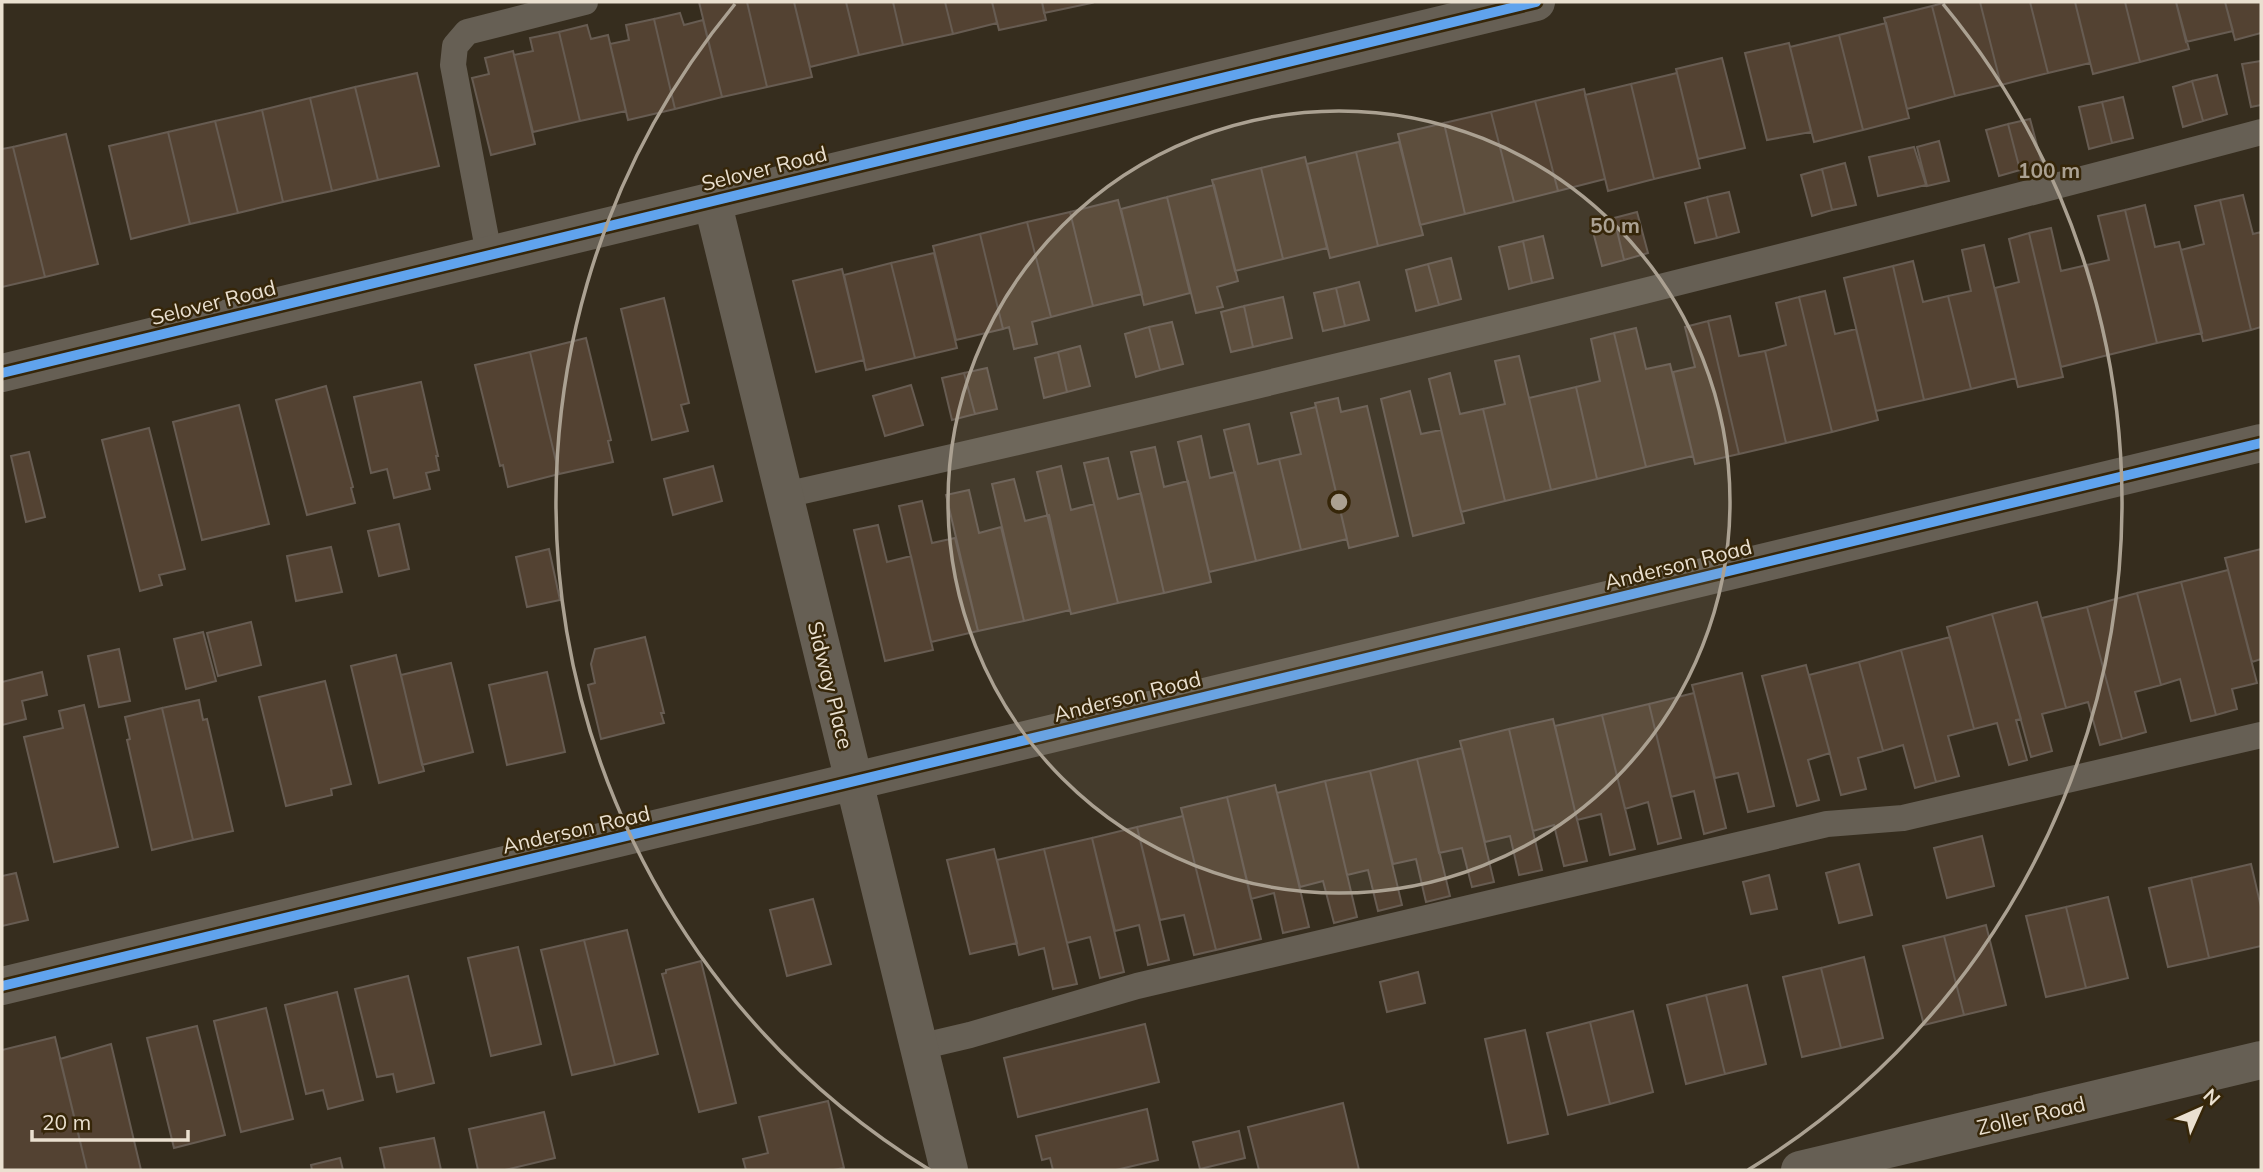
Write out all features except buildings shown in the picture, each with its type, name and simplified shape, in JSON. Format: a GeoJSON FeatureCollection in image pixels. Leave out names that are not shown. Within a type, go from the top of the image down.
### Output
{"type":"FeatureCollection","features":[{"type":"Feature","properties":{"kind":"street","name":"Selover Road"},"geometry":{"type":"LineString","coordinates":[[2,373],[1536,2]]}},
{"type":"Feature","properties":{"kind":"street","name":"Sidway Place"},"geometry":{"type":"LineString","coordinates":[[712,200],[949,1170]]}},
{"type":"Feature","properties":{"kind":"street","name":"Anderson Road"},"geometry":{"type":"LineString","coordinates":[[2,986],[2261,443]]}},
{"type":"Feature","properties":{"kind":"street","name":"Zoller Road"},"geometry":{"type":"LineString","coordinates":[[1800,1170],[2261,1060]]}},
{"type":"Feature","properties":{"kind":"lane"},"geometry":{"type":"LineString","coordinates":[[489,254],[453,65],[455,46],[467,32],[585,2]]}},
{"type":"Feature","properties":{"kind":"lane"},"geometry":{"type":"LineString","coordinates":[[785,495],[1349,362],[1962,211],[2261,132]]}},
{"type":"Feature","properties":{"kind":"lane"},"geometry":{"type":"LineString","coordinates":[[919,1047],[970,1035],[1137,986],[1827,824],[1903,818],[2261,735]]}},
{"type":"Feature","properties":{"kind":"cycle path"},"geometry":{"type":"LineString","coordinates":[[2,373],[1536,2]]}},
{"type":"Feature","properties":{"kind":"cycle path"},"geometry":{"type":"LineString","coordinates":[[2,986],[2261,443]]}}]}
